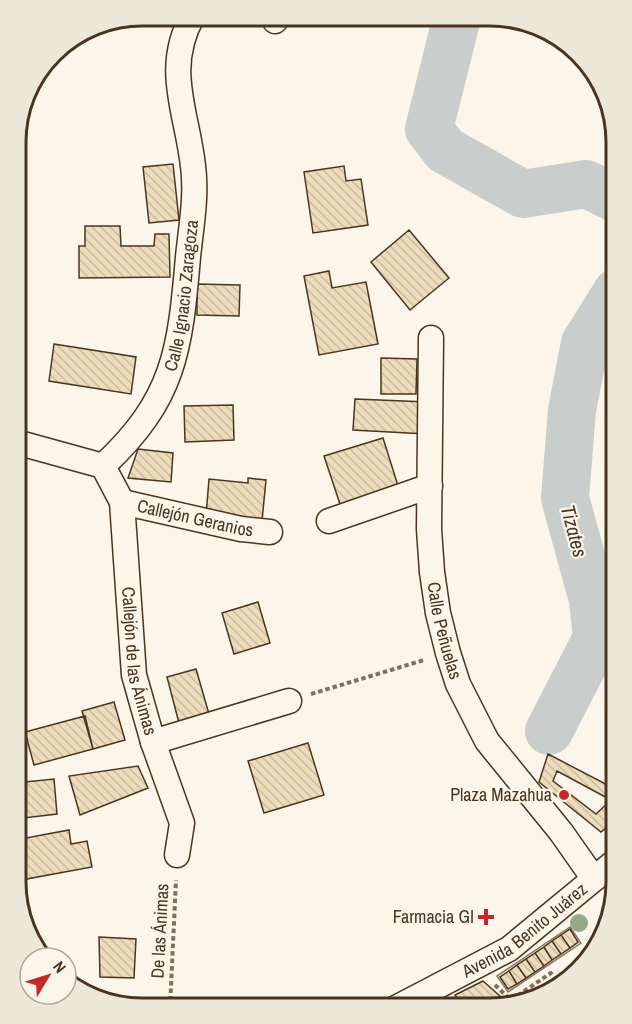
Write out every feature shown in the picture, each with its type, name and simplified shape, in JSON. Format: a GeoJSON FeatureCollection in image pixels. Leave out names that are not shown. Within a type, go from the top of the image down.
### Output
{"type":"FeatureCollection","features":[{"type":"Feature","properties":{"kind":"street","name":"Calle Ignacio Zaragoza"},"geometry":{"type":"LineString","coordinates":[[103,466],[126,444],[151,412],[171,369],[178,347],[195,186],[177,78],[178,59],[188,26]]}},
{"type":"Feature","properties":{"kind":"street","name":"Calle Peñuelas"},"geometry":{"type":"LineString","coordinates":[[431,338],[429,529],[432,572],[438,613],[458,684],[487,741],[561,832],[606,868]]}},
{"type":"Feature","properties":{"kind":"street"},"geometry":{"type":"LineString","coordinates":[[26,445],[103,466]]}},
{"type":"Feature","properties":{"kind":"street","name":"Callejón de las Ánimas"},"geometry":{"type":"LineString","coordinates":[[103,466],[122,502],[134,675],[153,742],[182,823],[177,855]]}},
{"type":"Feature","properties":{"kind":"street"},"geometry":{"type":"LineString","coordinates":[[329,520],[430,486]]}},
{"type":"Feature","properties":{"kind":"street","name":"Callejón Geranios"},"geometry":{"type":"LineString","coordinates":[[122,502],[242,530],[270,532]]}},
{"type":"Feature","properties":{"kind":"street"},"geometry":{"type":"LineString","coordinates":[[153,742],[289,701]]}},
{"type":"Feature","properties":{"kind":"street","name":"Avenida Benito Juárez"},"geometry":{"type":"LineString","coordinates":[[415,998],[509,949],[606,872]]}},
{"type":"Feature","properties":{"kind":"path"},"geometry":{"type":"LineString","coordinates":[[289,701],[448,653]]}},
{"type":"Feature","properties":{"kind":"path","name":"De las Ánimas"},"geometry":{"type":"LineString","coordinates":[[170,998],[177,855]]}},
{"type":"Feature","properties":{"kind":"path"},"geometry":{"type":"LineString","coordinates":[[475,966],[508,997]]}},
{"type":"Feature","properties":{"kind":"path"},"geometry":{"type":"LineString","coordinates":[[519,994],[551,973],[555,978]]}},
{"type":"Feature","properties":{"kind":"shaded area"},"geometry":{"type":"Polygon","coordinates":[[[570,927],[581,943],[508,992],[497,976],[570,927]]]}},
{"type":"Feature","properties":{"kind":"building"},"geometry":{"type":"Polygon","coordinates":[[[173,164],[179,220],[149,223],[143,167],[173,164]]]}},
{"type":"Feature","properties":{"kind":"building"},"geometry":{"type":"Polygon","coordinates":[[[344,166],[346,181],[361,179],[368,225],[313,233],[304,172],[344,166]]]}},
{"type":"Feature","properties":{"kind":"building"},"geometry":{"type":"Polygon","coordinates":[[[85,226],[120,226],[121,246],[154,246],[155,234],[169,234],[170,277],[79,278],[79,246],[85,246],[85,226]]]}},
{"type":"Feature","properties":{"kind":"building"},"geometry":{"type":"Polygon","coordinates":[[[409,230],[449,278],[410,310],[371,262],[409,230]]]}},
{"type":"Feature","properties":{"kind":"building"},"geometry":{"type":"Polygon","coordinates":[[[329,271],[332,288],[366,282],[378,344],[319,355],[304,276],[329,271]]]}},
{"type":"Feature","properties":{"kind":"building"},"geometry":{"type":"Polygon","coordinates":[[[197,284],[240,285],[239,316],[197,315],[197,284]]]}},
{"type":"Feature","properties":{"kind":"building"},"geometry":{"type":"Polygon","coordinates":[[[54,344],[136,357],[131,394],[49,381],[54,344]]]}},
{"type":"Feature","properties":{"kind":"building"},"geometry":{"type":"Polygon","coordinates":[[[381,358],[417,359],[416,394],[381,394],[381,358]]]}},
{"type":"Feature","properties":{"kind":"building"},"geometry":{"type":"Polygon","coordinates":[[[355,399],[427,402],[426,434],[353,430],[355,399]]]}},
{"type":"Feature","properties":{"kind":"building"},"geometry":{"type":"Polygon","coordinates":[[[233,405],[234,440],[185,442],[184,406],[233,405]]]}},
{"type":"Feature","properties":{"kind":"building"},"geometry":{"type":"Polygon","coordinates":[[[383,438],[399,489],[341,507],[324,456],[383,438]]]}},
{"type":"Feature","properties":{"kind":"building"},"geometry":{"type":"Polygon","coordinates":[[[138,449],[173,453],[171,482],[128,478],[138,449]]]}},
{"type":"Feature","properties":{"kind":"building"},"geometry":{"type":"Polygon","coordinates":[[[248,478],[266,480],[262,521],[206,516],[209,479],[248,483],[248,478]]]}},
{"type":"Feature","properties":{"kind":"building"},"geometry":{"type":"Polygon","coordinates":[[[258,602],[270,643],[234,654],[222,613],[258,602]]]}},
{"type":"Feature","properties":{"kind":"building"},"geometry":{"type":"Polygon","coordinates":[[[196,669],[209,714],[179,723],[167,677],[196,669]]]}},
{"type":"Feature","properties":{"kind":"building"},"geometry":{"type":"Polygon","coordinates":[[[114,702],[125,740],[93,749],[82,711],[114,702]]]}},
{"type":"Feature","properties":{"kind":"building"},"geometry":{"type":"Polygon","coordinates":[[[85,716],[93,749],[34,765],[26,732],[85,716]]]}},
{"type":"Feature","properties":{"kind":"building"},"geometry":{"type":"Polygon","coordinates":[[[308,743],[324,795],[264,813],[248,761],[308,743]]]}},
{"type":"Feature","properties":{"kind":"building","name":"Plaza Mazahua"},"geometry":{"type":"Polygon","coordinates":[[[548,754],[606,784],[606,797],[557,771],[553,781],[596,814],[606,805],[606,828],[601,832],[539,782],[548,754]]]}},
{"type":"Feature","properties":{"kind":"building"},"geometry":{"type":"Polygon","coordinates":[[[138,766],[148,788],[80,815],[69,776],[138,766]]]}},
{"type":"Feature","properties":{"kind":"building"},"geometry":{"type":"Polygon","coordinates":[[[54,779],[57,814],[26,818],[26,782],[54,779]]]}},
{"type":"Feature","properties":{"kind":"building"},"geometry":{"type":"Polygon","coordinates":[[[69,830],[71,844],[87,841],[92,867],[26,879],[26,838],[69,830]]]}},
{"type":"Feature","properties":{"kind":"building"},"geometry":{"type":"Polygon","coordinates":[[[570,929],[578,942],[570,948],[561,935],[570,929]]]}},
{"type":"Feature","properties":{"kind":"building"},"geometry":{"type":"Polygon","coordinates":[[[561,935],[570,948],[561,954],[552,941],[561,935]]]}},
{"type":"Feature","properties":{"kind":"building"},"geometry":{"type":"Polygon","coordinates":[[[99,937],[136,939],[134,978],[100,977],[99,937]]]}},
{"type":"Feature","properties":{"kind":"building"},"geometry":{"type":"Polygon","coordinates":[[[552,941],[561,954],[552,960],[544,947],[552,941]]]}},
{"type":"Feature","properties":{"kind":"building"},"geometry":{"type":"Polygon","coordinates":[[[544,947],[552,960],[544,966],[535,953],[544,947]]]}},
{"type":"Feature","properties":{"kind":"building"},"geometry":{"type":"Polygon","coordinates":[[[535,953],[544,966],[535,972],[526,959],[535,953]]]}},
{"type":"Feature","properties":{"kind":"building"},"geometry":{"type":"Polygon","coordinates":[[[526,959],[535,972],[526,978],[517,965],[526,959]]]}},
{"type":"Feature","properties":{"kind":"building"},"geometry":{"type":"Polygon","coordinates":[[[517,965],[526,978],[517,984],[509,971],[517,965]]]}},
{"type":"Feature","properties":{"kind":"building"},"geometry":{"type":"Polygon","coordinates":[[[509,971],[517,984],[508,989],[500,977],[509,971]]]}},
{"type":"Feature","properties":{"kind":"building"},"geometry":{"type":"Polygon","coordinates":[[[483,981],[502,998],[457,998],[455,995],[483,981]]]}},
{"type":"Feature","properties":{"kind":"waterway","name":"Tizates"},"geometry":{"type":"LineString","coordinates":[[455,26],[429,129],[445,150],[523,194],[586,184],[606,194]]}},
{"type":"Feature","properties":{"kind":"waterway","name":"Tizates"},"geometry":{"type":"LineString","coordinates":[[549,731],[597,638],[593,600],[565,498],[572,410],[585,343],[606,310]]}},
{"type":"Feature","properties":{"kind":"place","name":"Plaza Mazahua"},"geometry":{"type":"Point","coordinates":[564,795]}},
{"type":"Feature","properties":{"kind":"place","name":"Farmacia GI"},"geometry":{"type":"Point","coordinates":[486,917]}}]}
